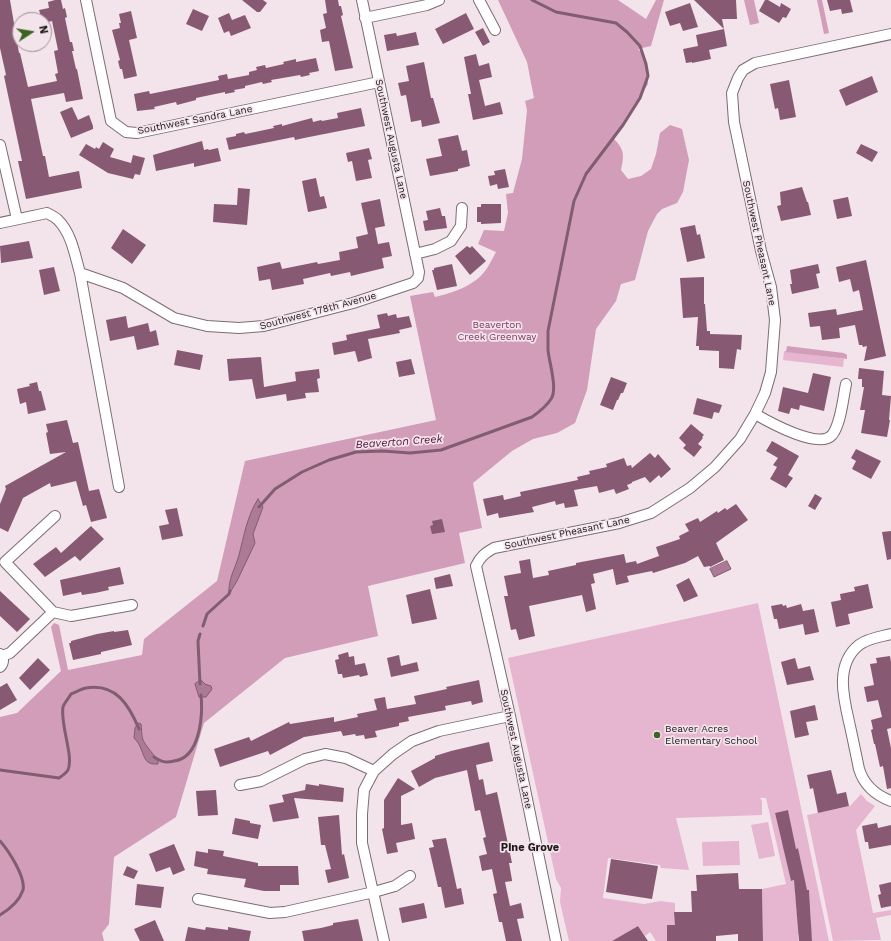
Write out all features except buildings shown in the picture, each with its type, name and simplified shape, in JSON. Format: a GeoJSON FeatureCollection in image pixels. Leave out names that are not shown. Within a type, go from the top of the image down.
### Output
{"type":"FeatureCollection","features":[{"type":"Feature","properties":{"kind":"street","name":"Southwest Sandra Lane"},"geometry":{"type":"LineString","coordinates":[[86,0],[111,121],[126,132],[137,133],[379,82]]}},
{"type":"Feature","properties":{"kind":"street","name":"Southwest Augusta Lane"},"geometry":{"type":"LineString","coordinates":[[362,0],[419,272],[418,278]]}},
{"type":"Feature","properties":{"kind":"street"},"geometry":{"type":"LineString","coordinates":[[366,18],[427,5],[439,0]]}},
{"type":"Feature","properties":{"kind":"street"},"geometry":{"type":"LineString","coordinates":[[479,0],[495,30]]}},
{"type":"Feature","properties":{"kind":"street","name":"Southwest Pheasant Lane"},"geometry":{"type":"LineString","coordinates":[[480,558],[486,552],[494,548],[619,523],[651,513],[690,488],[715,467],[740,439],[755,414],[771,372],[775,320],[770,287],[761,252],[734,122],[732,93],[743,70],[755,63],[891,34]]}},
{"type":"Feature","properties":{"kind":"street"},"geometry":{"type":"LineString","coordinates":[[0,145],[17,219]]}},
{"type":"Feature","properties":{"kind":"street"},"geometry":{"type":"LineString","coordinates":[[415,254],[436,249],[451,241],[461,226],[462,208]]}},
{"type":"Feature","properties":{"kind":"street"},"geometry":{"type":"LineString","coordinates":[[0,223],[47,213],[57,219],[65,228],[72,244],[80,273],[119,487]]}},
{"type":"Feature","properties":{"kind":"street","name":"Southwest 178th Avenue"},"geometry":{"type":"LineString","coordinates":[[80,273],[122,288],[174,318],[207,326],[239,328],[264,326],[353,303],[408,286],[418,278]]}},
{"type":"Feature","properties":{"kind":"street"},"geometry":{"type":"LineString","coordinates":[[755,414],[781,428],[801,435],[821,440],[828,439],[837,425],[846,384]]}},
{"type":"Feature","properties":{"kind":"street"},"geometry":{"type":"LineString","coordinates":[[55,516],[2,560],[53,612],[71,616],[132,605]]}},
{"type":"Feature","properties":{"kind":"street","name":"Southwest Augusta Lane"},"geometry":{"type":"LineString","coordinates":[[480,558],[476,566],[510,716],[556,941]]}},
{"type":"Feature","properties":{"kind":"street"},"geometry":{"type":"LineString","coordinates":[[1,659],[10,653],[53,612]]}},
{"type":"Feature","properties":{"kind":"street"},"geometry":{"type":"LineString","coordinates":[[891,634],[872,638],[860,645],[853,652],[846,664],[843,680],[843,695],[862,777],[867,786],[873,791],[882,798],[891,801]]}},
{"type":"Feature","properties":{"kind":"street"},"geometry":{"type":"LineString","coordinates":[[384,941],[362,842],[364,790],[374,771],[393,754],[412,741],[438,731],[510,716]]}},
{"type":"Feature","properties":{"kind":"street"},"geometry":{"type":"LineString","coordinates":[[240,785],[261,781],[305,759],[325,754],[346,758],[374,771]]}},
{"type":"Feature","properties":{"kind":"street"},"geometry":{"type":"LineString","coordinates":[[198,900],[270,913],[285,912],[395,886],[410,876]]}},
{"type":"Feature","properties":{"kind":"shaded area"},"geometry":{"type":"Polygon","coordinates":[[[784,351],[844,359],[843,367],[783,360],[784,351]]]}},
{"type":"Feature","properties":{"kind":"shaded area"},"geometry":{"type":"Polygon","coordinates":[[[258,499],[263,507],[253,534],[255,543],[237,581],[229,594],[231,579],[246,526],[258,499]]]}},
{"type":"Feature","properties":{"kind":"shaded area"},"geometry":{"type":"Polygon","coordinates":[[[727,561],[731,569],[714,577],[710,569],[727,561]]]}},
{"type":"Feature","properties":{"kind":"shaded area","name":"Beaver Acres Elementary School"},"geometry":{"type":"Polygon","coordinates":[[[758,603],[829,941],[812,941],[811,933],[798,934],[798,941],[763,941],[762,889],[786,884],[766,798],[760,798],[762,801],[762,815],[676,818],[689,870],[661,868],[660,865],[608,858],[603,898],[644,904],[661,901],[675,903],[675,925],[667,925],[667,941],[656,941],[650,932],[645,936],[638,926],[612,941],[569,941],[560,902],[561,888],[556,879],[508,658],[758,603]],[[788,810],[775,813],[782,843],[794,840],[788,810]],[[798,848],[784,851],[791,881],[804,878],[798,848]],[[809,890],[795,891],[798,922],[811,921],[809,890]]]}},
{"type":"Feature","properties":{"kind":"shaded area"},"geometry":{"type":"Polygon","coordinates":[[[201,680],[205,684],[211,686],[212,689],[206,697],[199,697],[195,684],[201,680]]]}},
{"type":"Feature","properties":{"kind":"shaded area"},"geometry":{"type":"Polygon","coordinates":[[[139,723],[141,724],[143,740],[158,760],[158,764],[150,763],[146,760],[134,738],[135,728],[139,723]]]}},
{"type":"Feature","properties":{"kind":"shaded area"},"geometry":{"type":"Polygon","coordinates":[[[861,794],[867,801],[875,806],[856,830],[873,913],[891,910],[891,915],[876,918],[881,940],[833,941],[807,815],[850,806],[861,794]]]}},
{"type":"Feature","properties":{"kind":"shaded area"},"geometry":{"type":"Polygon","coordinates":[[[768,822],[775,856],[759,859],[751,825],[768,822]]]}},
{"type":"Feature","properties":{"kind":"shaded area"},"geometry":{"type":"Polygon","coordinates":[[[739,841],[740,865],[703,866],[702,842],[739,841]]]}},
{"type":"Feature","properties":{"kind":"green space","name":"Beaverton Creek Greenway"},"geometry":{"type":"Polygon","coordinates":[[[498,0],[618,0],[646,19],[656,0],[664,0],[651,46],[638,49],[645,61],[648,84],[614,139],[622,150],[623,161],[621,170],[628,179],[641,176],[651,169],[656,154],[660,133],[670,125],[682,129],[689,160],[683,192],[677,203],[662,209],[657,214],[648,231],[635,280],[621,284],[616,301],[596,329],[587,390],[575,423],[557,433],[533,439],[512,451],[473,483],[482,528],[459,533],[465,563],[368,586],[378,636],[285,658],[204,723],[176,817],[114,857],[109,924],[102,933],[104,941],[0,941],[0,717],[17,713],[61,671],[51,627],[54,623],[59,625],[68,670],[142,655],[144,639],[217,581],[245,461],[436,420],[410,296],[433,292],[435,297],[455,291],[475,281],[488,267],[496,252],[478,244],[484,230],[504,231],[508,213],[506,194],[513,193],[522,159],[527,110],[525,101],[534,98],[527,62],[498,0]]]}},
{"type":"Feature","properties":{"kind":"green space"},"geometry":{"type":"Polygon","coordinates":[[[744,0],[754,0],[759,23],[750,25],[744,0]]]}},
{"type":"Feature","properties":{"kind":"green space"},"geometry":{"type":"Polygon","coordinates":[[[817,0],[822,0],[829,33],[824,34],[817,0]]]}},
{"type":"Feature","properties":{"kind":"green space"},"geometry":{"type":"Polygon","coordinates":[[[787,346],[844,353],[847,355],[847,359],[786,352],[787,346]]]}},
{"type":"Feature","properties":{"kind":"waterway","name":"Beaverton Creek"},"geometry":{"type":"LineString","coordinates":[[259,507],[275,489],[302,472],[329,460],[356,452],[383,451],[410,453],[441,450],[532,417],[545,407],[551,399],[554,389],[548,350],[548,331],[574,201],[586,174],[623,125],[640,98],[648,76],[640,46],[616,23],[556,12],[532,0]]}},
{"type":"Feature","properties":{"kind":"waterway","name":"Beaverton Creek"},"geometry":{"type":"LineString","coordinates":[[203,626],[207,614],[229,594],[230,591]]}},
{"type":"Feature","properties":{"kind":"waterway","name":"Beaverton Creek"},"geometry":{"type":"LineString","coordinates":[[200,634],[198,641],[200,684]]}},
{"type":"Feature","properties":{"kind":"waterway","name":"Beaverton Creek"},"geometry":{"type":"LineString","coordinates":[[0,770],[59,778],[65,773],[68,770],[69,757],[63,722],[63,707],[71,694],[84,688],[96,687],[113,692],[126,704],[139,729]]}},
{"type":"Feature","properties":{"kind":"waterway","name":"Beaverton Creek"},"geometry":{"type":"LineString","coordinates":[[154,757],[164,762],[171,762],[183,758],[189,752],[198,735],[201,714],[201,695]]}},
{"type":"Feature","properties":{"kind":"waterway","name":"Beaverton Creek"},"geometry":{"type":"LineString","coordinates":[[0,841],[16,864],[22,878],[23,885],[23,890],[17,902],[0,915]]}},
{"type":"Feature","properties":{"kind":"place","name":"Beaver Acres Elementary School"},"geometry":{"type":"Point","coordinates":[657,735]}},
{"type":"Feature","properties":{"kind":"district","name":"Pine Grove"},"geometry":{"type":"Point","coordinates":[530,848]}}]}
